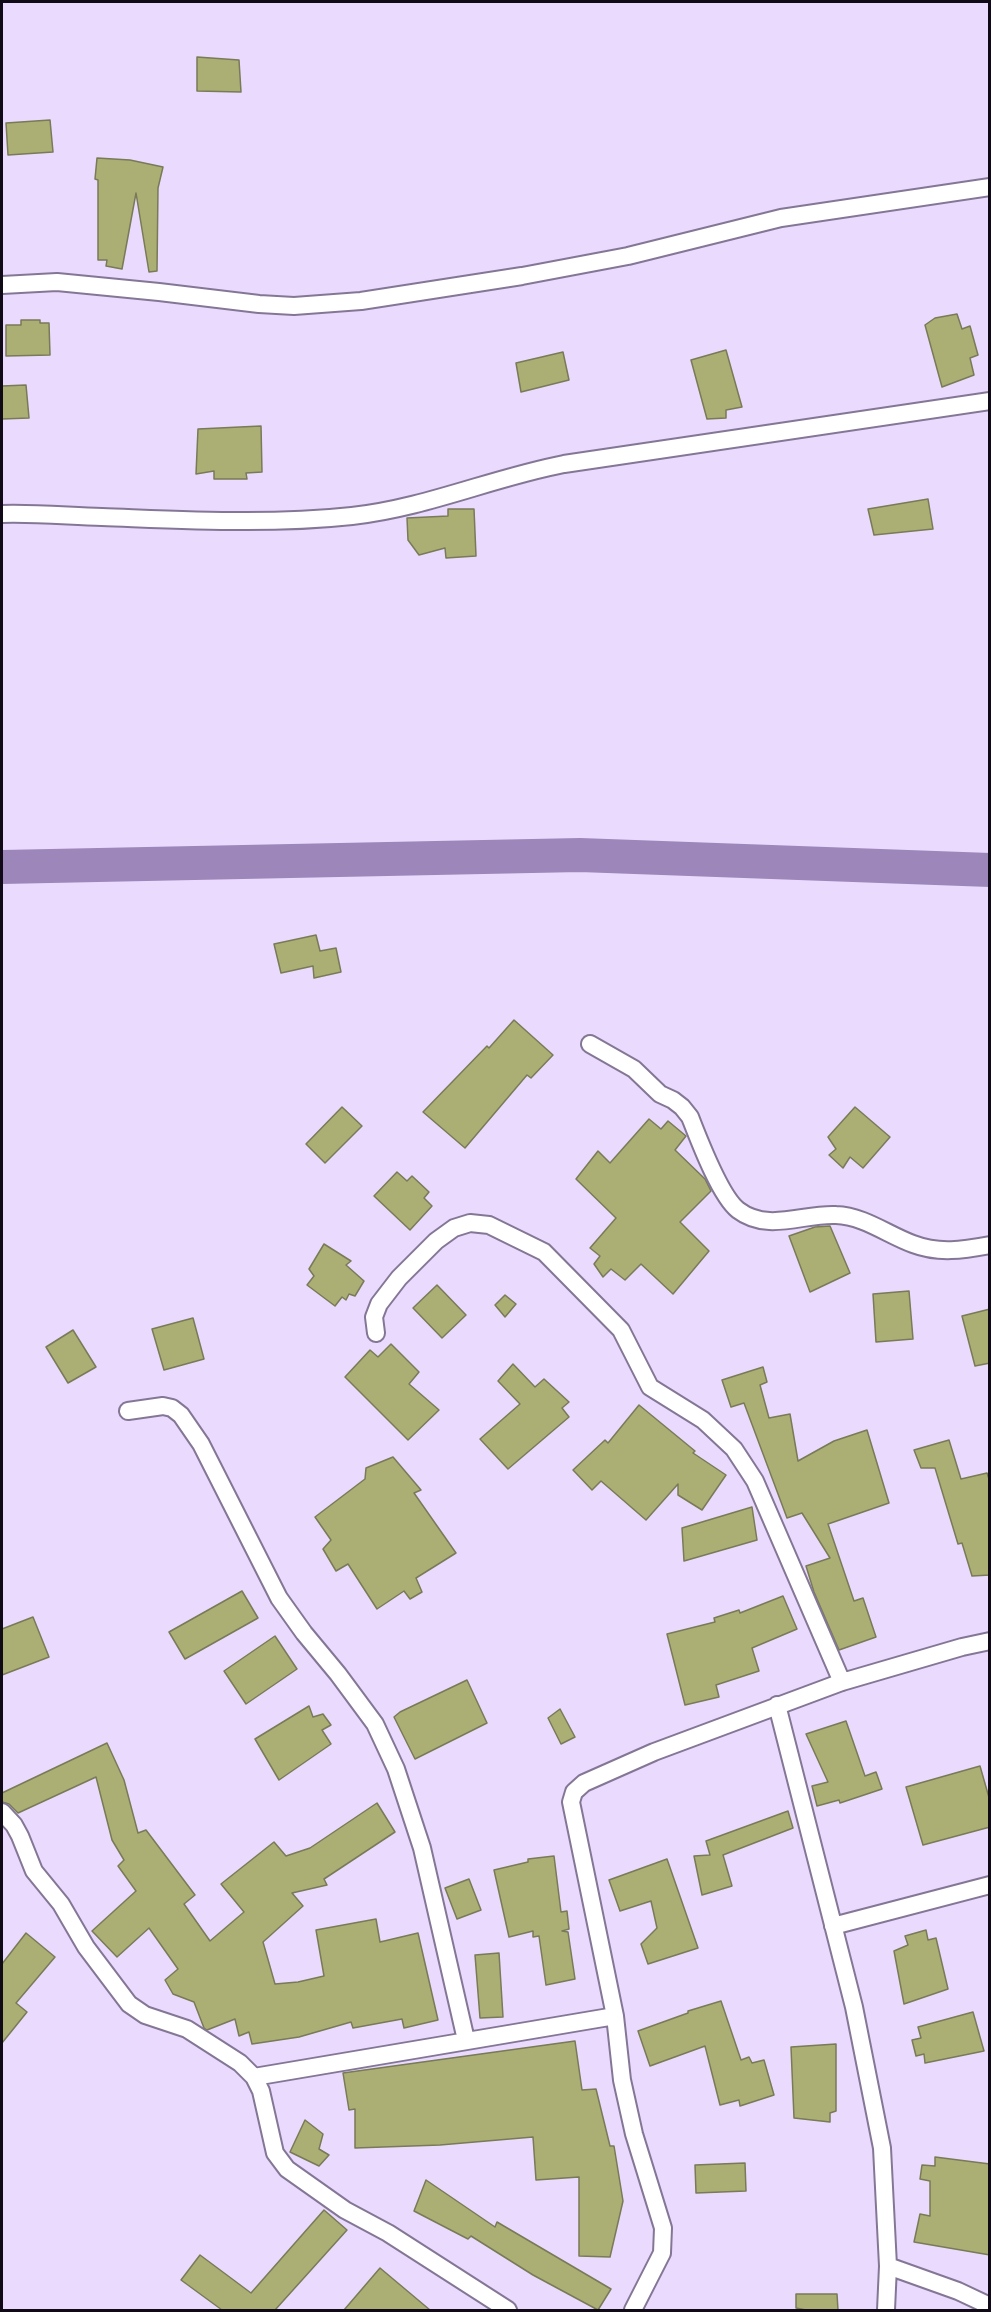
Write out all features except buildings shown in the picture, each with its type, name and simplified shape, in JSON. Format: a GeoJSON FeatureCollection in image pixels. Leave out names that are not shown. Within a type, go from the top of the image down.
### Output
{"type":"FeatureCollection","features":[{"type":"Feature","properties":{"kind":"street"},"geometry":{"type":"LineString","coordinates":[[2,285],[57,282],[294,306],[361,301],[522,276],[628,256],[781,218],[990,187]]}},
{"type":"Feature","properties":{"kind":"street"},"geometry":{"type":"LineString","coordinates":[[2,514],[193,520],[352,516],[400,508],[539,468],[990,401]]}},
{"type":"Feature","properties":{"kind":"street"},"geometry":{"type":"LineString","coordinates":[[590,1044],[634,1069],[660,1094],[682,1107],[690,1117],[723,1190],[740,1212],[758,1219],[780,1222],[837,1215],[851,1217],[877,1226],[913,1244],[935,1250],[958,1251],[990,1245]]}},
{"type":"Feature","properties":{"kind":"street"},"geometry":{"type":"LineString","coordinates":[[376,1333],[374,1317],[379,1304],[399,1278],[435,1240],[454,1228],[470,1223],[489,1225],[544,1251],[621,1330],[650,1387],[702,1420],[734,1449],[755,1481],[842,1682]]}},
{"type":"Feature","properties":{"kind":"street"},"geometry":{"type":"LineString","coordinates":[[128,1411],[163,1406],[172,1408],[182,1415],[201,1444],[279,1598],[375,1724],[396,1770],[422,1848],[466,2040]]}},
{"type":"Feature","properties":{"kind":"street"},"geometry":{"type":"LineString","coordinates":[[633,2310],[662,2253],[663,2228],[634,2134],[622,2080],[615,2016],[571,1802],[574,1792],[584,1783],[654,1752],[777,1705],[842,1682],[990,1641]]}},
{"type":"Feature","properties":{"kind":"street"},"geometry":{"type":"LineString","coordinates":[[777,1705],[854,2007],[882,2148],[888,2266],[886,2310]]}},
{"type":"Feature","properties":{"kind":"street"},"geometry":{"type":"LineString","coordinates":[[2,1812],[20,1836],[34,1871],[61,1904],[86,1947],[129,2004],[145,2015],[187,2029],[240,2063],[254,2077],[261,2091],[275,2153],[287,2169],[345,2210],[388,2233],[507,2310]]}},
{"type":"Feature","properties":{"kind":"street"},"geometry":{"type":"LineString","coordinates":[[833,1926],[990,1885]]}},
{"type":"Feature","properties":{"kind":"street"},"geometry":{"type":"LineString","coordinates":[[254,2077],[615,2016]]}},
{"type":"Feature","properties":{"kind":"street"},"geometry":{"type":"LineString","coordinates":[[888,2266],[958,2291],[990,2307]]}},
{"type":"Feature","properties":{"kind":"waterway"},"geometry":{"type":"LineString","coordinates":[[2,867],[580,855],[990,870]]}}]}
